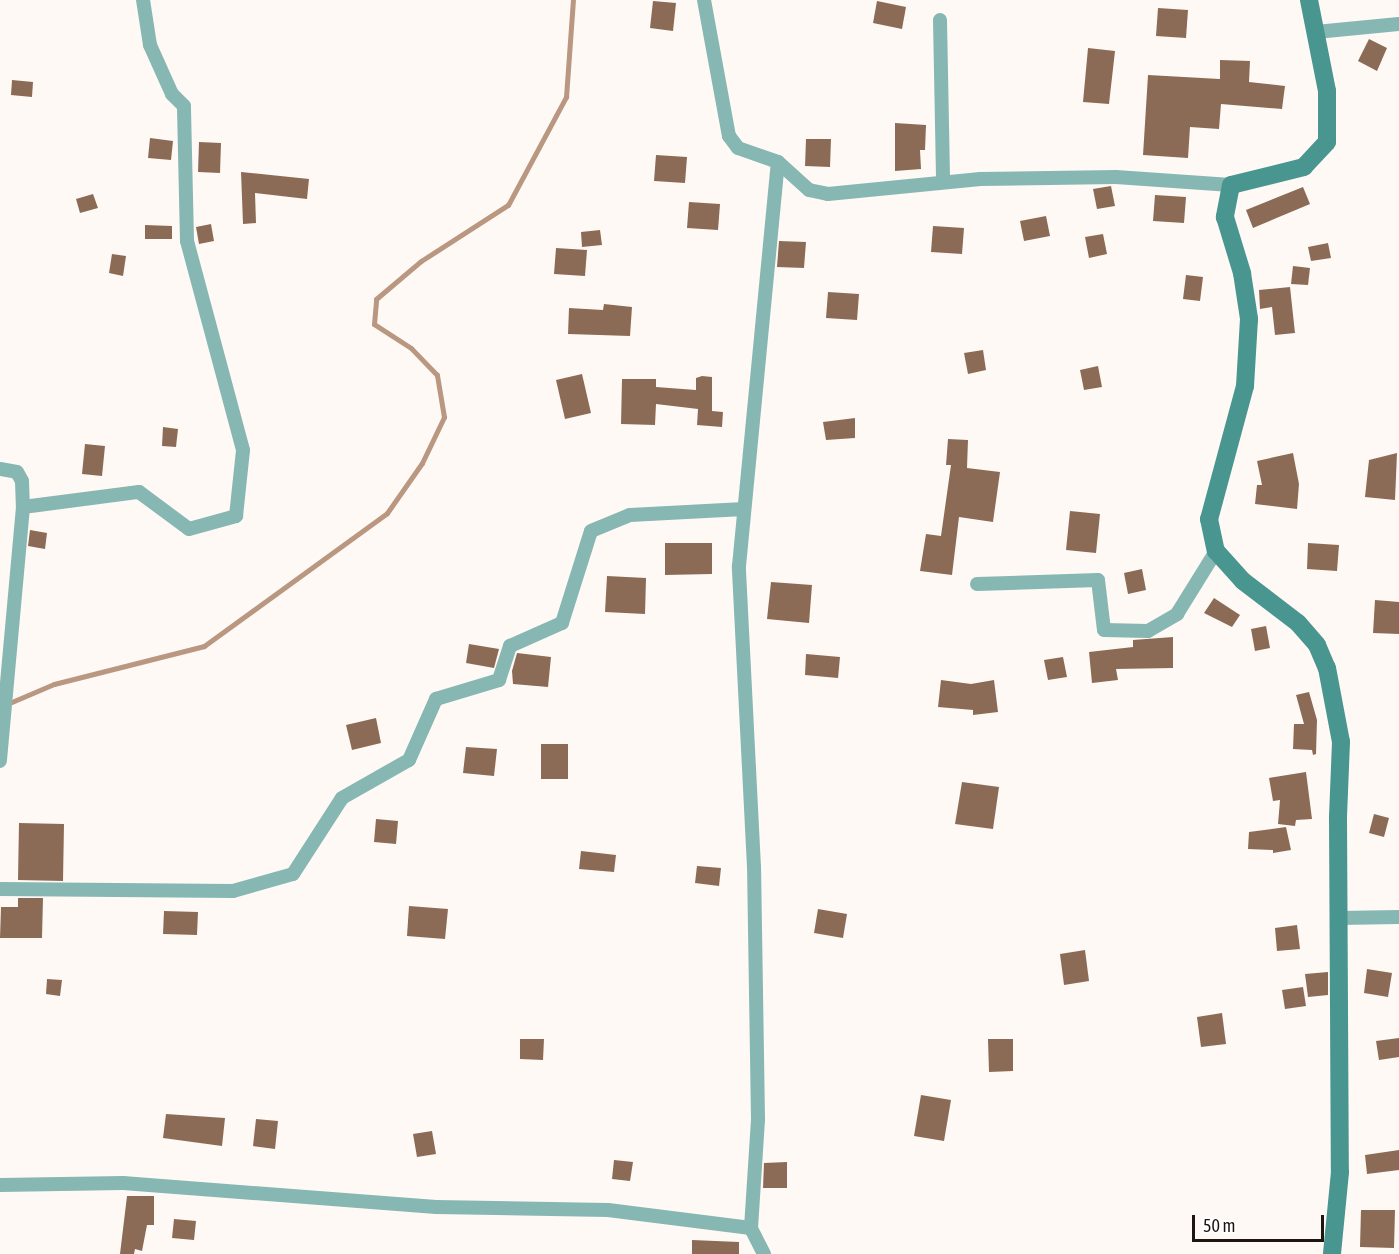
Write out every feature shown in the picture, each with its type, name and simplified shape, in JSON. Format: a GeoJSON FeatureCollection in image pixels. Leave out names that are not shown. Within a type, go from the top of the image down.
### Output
{"type":"FeatureCollection","features":[{"type":"Feature","properties":{"kind":"street"},"geometry":{"type":"LineString","coordinates":[[23,507],[139,492],[189,529],[236,516],[243,450],[187,241],[184,106],[172,94],[150,45],[143,0]]}},
{"type":"Feature","properties":{"kind":"street"},"geometry":{"type":"LineString","coordinates":[[704,0],[729,136],[738,148],[778,162],[809,190],[828,194],[943,181],[1116,177],[1231,185],[1304,166],[1327,142],[1327,91],[1309,0]]}},
{"type":"Feature","properties":{"kind":"street"},"geometry":{"type":"LineString","coordinates":[[940,20],[943,181]]}},
{"type":"Feature","properties":{"kind":"street"},"geometry":{"type":"LineString","coordinates":[[1316,32],[1399,24]]}},
{"type":"Feature","properties":{"kind":"street"},"geometry":{"type":"LineString","coordinates":[[764,1254],[751,1228],[758,1119],[754,867],[739,566],[778,162]]}},
{"type":"Feature","properties":{"kind":"street"},"geometry":{"type":"LineString","coordinates":[[1231,185],[1225,217],[1242,273],[1249,319],[1245,386],[1209,519],[1216,551],[1243,581],[1298,623],[1317,645],[1327,668],[1341,742],[1340,1172],[1332,1254]]}},
{"type":"Feature","properties":{"kind":"street"},"geometry":{"type":"LineString","coordinates":[[0,469],[17,472],[22,481],[23,507],[0,761]]}},
{"type":"Feature","properties":{"kind":"street"},"geometry":{"type":"LineString","coordinates":[[0,889],[233,891],[293,874],[342,798],[409,760],[436,699],[499,680],[510,646],[562,623],[591,531],[630,515],[744,509]]}},
{"type":"Feature","properties":{"kind":"street"},"geometry":{"type":"LineString","coordinates":[[977,584],[1098,580],[1104,630],[1148,631],[1177,614],[1216,551]]}},
{"type":"Feature","properties":{"kind":"street"},"geometry":{"type":"LineString","coordinates":[[1339,918],[1399,916]]}},
{"type":"Feature","properties":{"kind":"street"},"geometry":{"type":"LineString","coordinates":[[0,1185],[123,1184],[436,1207],[608,1210],[751,1228]]}},
{"type":"Feature","properties":{"kind":"building"},"geometry":{"type":"Polygon","coordinates":[[[653,1],[676,3],[673,31],[650,28],[653,1]]]}},
{"type":"Feature","properties":{"kind":"building"},"geometry":{"type":"Polygon","coordinates":[[[877,1],[906,7],[902,29],[873,23],[877,1]]]}},
{"type":"Feature","properties":{"kind":"building"},"geometry":{"type":"Polygon","coordinates":[[[1158,8],[1188,10],[1186,38],[1156,36],[1158,8]]]}},
{"type":"Feature","properties":{"kind":"building"},"geometry":{"type":"Polygon","coordinates":[[[1369,39],[1387,48],[1377,71],[1358,61],[1369,39]]]}},
{"type":"Feature","properties":{"kind":"building"},"geometry":{"type":"Polygon","coordinates":[[[1088,48],[1115,51],[1109,104],[1083,102],[1088,48]]]}},
{"type":"Feature","properties":{"kind":"building"},"geometry":{"type":"Polygon","coordinates":[[[1220,60],[1250,61],[1249,82],[1285,86],[1282,109],[1221,104],[1219,129],[1190,127],[1188,158],[1143,155],[1148,75],[1220,79],[1220,60]]]}},
{"type":"Feature","properties":{"kind":"building"},"geometry":{"type":"Polygon","coordinates":[[[12,80],[33,82],[32,97],[11,95],[12,80]]]}},
{"type":"Feature","properties":{"kind":"building"},"geometry":{"type":"Polygon","coordinates":[[[895,123],[926,125],[925,150],[920,150],[921,169],[895,171],[895,123]]]}},
{"type":"Feature","properties":{"kind":"building"},"geometry":{"type":"Polygon","coordinates":[[[150,138],[173,141],[171,160],[148,158],[150,138]]]}},
{"type":"Feature","properties":{"kind":"building"},"geometry":{"type":"Polygon","coordinates":[[[806,139],[831,139],[830,167],[805,166],[806,139]]]}},
{"type":"Feature","properties":{"kind":"building"},"geometry":{"type":"Polygon","coordinates":[[[199,142],[221,143],[220,173],[198,172],[199,142]]]}},
{"type":"Feature","properties":{"kind":"building"},"geometry":{"type":"Polygon","coordinates":[[[656,155],[687,157],[685,183],[654,181],[656,155]]]}},
{"type":"Feature","properties":{"kind":"building"},"geometry":{"type":"Polygon","coordinates":[[[241,172],[309,179],[307,199],[255,193],[256,223],[243,224],[241,172]]]}},
{"type":"Feature","properties":{"kind":"building"},"geometry":{"type":"Polygon","coordinates":[[[1111,186],[1115,206],[1097,209],[1093,189],[1111,186]]]}},
{"type":"Feature","properties":{"kind":"building"},"geometry":{"type":"Polygon","coordinates":[[[1303,187],[1310,204],[1253,228],[1246,210],[1303,187]]]}},
{"type":"Feature","properties":{"kind":"building"},"geometry":{"type":"Polygon","coordinates":[[[93,194],[98,208],[80,213],[76,199],[93,194]]]}},
{"type":"Feature","properties":{"kind":"building"},"geometry":{"type":"Polygon","coordinates":[[[1155,195],[1186,197],[1184,223],[1153,221],[1155,195]]]}},
{"type":"Feature","properties":{"kind":"building"},"geometry":{"type":"Polygon","coordinates":[[[689,202],[720,204],[718,230],[687,228],[689,202]]]}},
{"type":"Feature","properties":{"kind":"building"},"geometry":{"type":"Polygon","coordinates":[[[1046,216],[1050,236],[1024,241],[1020,221],[1046,216]]]}},
{"type":"Feature","properties":{"kind":"building"},"geometry":{"type":"Polygon","coordinates":[[[211,224],[214,241],[199,244],[196,227],[211,224]]]}},
{"type":"Feature","properties":{"kind":"building"},"geometry":{"type":"Polygon","coordinates":[[[145,225],[172,226],[172,239],[145,239],[145,225]]]}},
{"type":"Feature","properties":{"kind":"building"},"geometry":{"type":"Polygon","coordinates":[[[933,226],[964,228],[962,254],[931,252],[933,226]]]}},
{"type":"Feature","properties":{"kind":"building"},"geometry":{"type":"Polygon","coordinates":[[[600,230],[602,245],[582,247],[581,232],[600,230]]]}},
{"type":"Feature","properties":{"kind":"building"},"geometry":{"type":"Polygon","coordinates":[[[1103,234],[1107,254],[1089,258],[1085,237],[1103,234]]]}},
{"type":"Feature","properties":{"kind":"building"},"geometry":{"type":"Polygon","coordinates":[[[779,241],[806,242],[804,268],[777,267],[779,241]]]}},
{"type":"Feature","properties":{"kind":"building"},"geometry":{"type":"Polygon","coordinates":[[[1328,243],[1331,258],[1311,261],[1308,247],[1328,243]]]}},
{"type":"Feature","properties":{"kind":"building"},"geometry":{"type":"Polygon","coordinates":[[[556,248],[587,250],[585,276],[554,274],[556,248]]]}},
{"type":"Feature","properties":{"kind":"building"},"geometry":{"type":"Polygon","coordinates":[[[112,254],[126,256],[123,276],[109,273],[112,254]]]}},
{"type":"Feature","properties":{"kind":"building"},"geometry":{"type":"Polygon","coordinates":[[[1293,266],[1310,268],[1308,285],[1291,284],[1293,266]]]}},
{"type":"Feature","properties":{"kind":"building"},"geometry":{"type":"Polygon","coordinates":[[[1186,275],[1203,277],[1200,301],[1183,299],[1186,275]]]}},
{"type":"Feature","properties":{"kind":"building"},"geometry":{"type":"Polygon","coordinates":[[[1290,287],[1295,333],[1275,335],[1272,307],[1260,309],[1259,290],[1290,287]]]}},
{"type":"Feature","properties":{"kind":"building"},"geometry":{"type":"Polygon","coordinates":[[[828,292],[859,294],[857,320],[826,318],[828,292]]]}},
{"type":"Feature","properties":{"kind":"building"},"geometry":{"type":"Polygon","coordinates":[[[604,304],[632,307],[630,336],[568,334],[569,308],[603,310],[604,304]]]}},
{"type":"Feature","properties":{"kind":"building"},"geometry":{"type":"Polygon","coordinates":[[[983,350],[986,370],[968,374],[964,353],[983,350]]]}},
{"type":"Feature","properties":{"kind":"building"},"geometry":{"type":"Polygon","coordinates":[[[1098,366],[1102,387],[1084,390],[1080,370],[1098,366]]]}},
{"type":"Feature","properties":{"kind":"building"},"geometry":{"type":"Polygon","coordinates":[[[582,374],[591,413],[565,419],[556,380],[582,374]]]}},
{"type":"Feature","properties":{"kind":"building"},"geometry":{"type":"Polygon","coordinates":[[[712,377],[712,411],[723,412],[722,427],[697,425],[698,409],[656,404],[655,425],[621,424],[622,379],[656,379],[656,387],[696,390],[696,378],[712,377]]]}},
{"type":"Feature","properties":{"kind":"building"},"geometry":{"type":"Polygon","coordinates":[[[855,418],[855,438],[826,440],[823,422],[855,418]]]}},
{"type":"Feature","properties":{"kind":"building"},"geometry":{"type":"Polygon","coordinates":[[[163,427],[178,429],[176,447],[162,446],[163,427]]]}},
{"type":"Feature","properties":{"kind":"building"},"geometry":{"type":"Polygon","coordinates":[[[948,439],[968,440],[967,468],[1000,472],[993,522],[959,517],[952,575],[920,571],[926,534],[941,536],[951,465],[946,465],[948,439]]]}},
{"type":"Feature","properties":{"kind":"building"},"geometry":{"type":"Polygon","coordinates":[[[85,444],[105,446],[102,476],[82,474],[85,444]]]}},
{"type":"Feature","properties":{"kind":"building"},"geometry":{"type":"Polygon","coordinates":[[[1293,453],[1299,484],[1297,509],[1255,504],[1257,485],[1262,485],[1257,461],[1293,453]]]}},
{"type":"Feature","properties":{"kind":"building"},"geometry":{"type":"Polygon","coordinates":[[[1397,453],[1395,500],[1365,497],[1369,460],[1397,453]]]}},
{"type":"Feature","properties":{"kind":"building"},"geometry":{"type":"Polygon","coordinates":[[[1070,511],[1100,514],[1096,553],[1066,550],[1070,511]]]}},
{"type":"Feature","properties":{"kind":"building"},"geometry":{"type":"Polygon","coordinates":[[[30,530],[47,533],[45,549],[28,546],[30,530]]]}},
{"type":"Feature","properties":{"kind":"building"},"geometry":{"type":"Polygon","coordinates":[[[665,543],[712,543],[712,574],[665,575],[665,543]]]}},
{"type":"Feature","properties":{"kind":"building"},"geometry":{"type":"Polygon","coordinates":[[[1308,543],[1339,545],[1337,571],[1307,569],[1308,543]]]}},
{"type":"Feature","properties":{"kind":"building"},"geometry":{"type":"Polygon","coordinates":[[[1142,569],[1146,590],[1128,594],[1124,573],[1142,569]]]}},
{"type":"Feature","properties":{"kind":"building"},"geometry":{"type":"Polygon","coordinates":[[[607,576],[646,578],[645,614],[605,612],[607,576]]]}},
{"type":"Feature","properties":{"kind":"building"},"geometry":{"type":"Polygon","coordinates":[[[771,582],[812,585],[809,623],[767,619],[771,582]]]}},
{"type":"Feature","properties":{"kind":"building"},"geometry":{"type":"Polygon","coordinates":[[[1214,598],[1240,615],[1232,627],[1204,613],[1214,598]]]}},
{"type":"Feature","properties":{"kind":"building"},"geometry":{"type":"Polygon","coordinates":[[[1375,600],[1399,602],[1399,634],[1373,633],[1375,600]]]}},
{"type":"Feature","properties":{"kind":"building"},"geometry":{"type":"Polygon","coordinates":[[[1266,626],[1270,648],[1255,651],[1251,629],[1266,626]]]}},
{"type":"Feature","properties":{"kind":"building"},"geometry":{"type":"Polygon","coordinates":[[[1173,637],[1173,668],[1116,669],[1118,680],[1092,683],[1089,652],[1133,647],[1133,640],[1173,637]]]}},
{"type":"Feature","properties":{"kind":"building"},"geometry":{"type":"Polygon","coordinates":[[[469,644],[499,649],[494,668],[466,663],[469,644]]]}},
{"type":"Feature","properties":{"kind":"building"},"geometry":{"type":"Polygon","coordinates":[[[517,653],[551,657],[548,687],[513,684],[512,671],[517,653]]]}},
{"type":"Feature","properties":{"kind":"building"},"geometry":{"type":"Polygon","coordinates":[[[806,654],[840,657],[838,678],[805,675],[806,654]]]}},
{"type":"Feature","properties":{"kind":"building"},"geometry":{"type":"Polygon","coordinates":[[[1063,657],[1067,677],[1048,680],[1044,660],[1063,657]]]}},
{"type":"Feature","properties":{"kind":"building"},"geometry":{"type":"Polygon","coordinates":[[[941,680],[971,684],[994,680],[998,712],[973,715],[973,710],[938,707],[941,680]]]}},
{"type":"Feature","properties":{"kind":"building"},"geometry":{"type":"Polygon","coordinates":[[[1309,692],[1317,720],[1316,754],[1313,755],[1312,750],[1293,749],[1294,724],[1304,724],[1296,695],[1309,692]]]}},
{"type":"Feature","properties":{"kind":"building"},"geometry":{"type":"Polygon","coordinates":[[[376,718],[381,743],[352,750],[346,725],[376,718]]]}},
{"type":"Feature","properties":{"kind":"building"},"geometry":{"type":"Polygon","coordinates":[[[541,744],[568,744],[568,779],[541,779],[541,744]]]}},
{"type":"Feature","properties":{"kind":"building"},"geometry":{"type":"Polygon","coordinates":[[[466,747],[497,749],[494,776],[463,773],[466,747]]]}},
{"type":"Feature","properties":{"kind":"building"},"geometry":{"type":"Polygon","coordinates":[[[1306,772],[1312,819],[1296,820],[1295,826],[1278,824],[1280,800],[1273,801],[1269,778],[1306,772]]]}},
{"type":"Feature","properties":{"kind":"building"},"geometry":{"type":"Polygon","coordinates":[[[962,782],[999,787],[993,829],[955,824],[962,782]]]}},
{"type":"Feature","properties":{"kind":"building"},"geometry":{"type":"Polygon","coordinates":[[[1374,814],[1389,818],[1384,837],[1369,833],[1374,814]]]}},
{"type":"Feature","properties":{"kind":"building"},"geometry":{"type":"Polygon","coordinates":[[[376,819],[398,821],[396,844],[374,842],[376,819]]]}},
{"type":"Feature","properties":{"kind":"building"},"geometry":{"type":"Polygon","coordinates":[[[19,823],[64,824],[63,881],[18,880],[19,823]]]}},
{"type":"Feature","properties":{"kind":"building"},"geometry":{"type":"Polygon","coordinates":[[[1286,827],[1291,850],[1273,853],[1273,850],[1248,849],[1249,832],[1286,827]]]}},
{"type":"Feature","properties":{"kind":"building"},"geometry":{"type":"Polygon","coordinates":[[[581,851],[616,855],[614,872],[579,869],[581,851]]]}},
{"type":"Feature","properties":{"kind":"building"},"geometry":{"type":"Polygon","coordinates":[[[697,866],[721,868],[719,886],[695,883],[697,866]]]}},
{"type":"Feature","properties":{"kind":"building"},"geometry":{"type":"Polygon","coordinates":[[[18,898],[43,898],[42,938],[0,938],[1,907],[18,907],[18,898]]]}},
{"type":"Feature","properties":{"kind":"building"},"geometry":{"type":"Polygon","coordinates":[[[409,906],[448,909],[445,939],[407,936],[409,906]]]}},
{"type":"Feature","properties":{"kind":"building"},"geometry":{"type":"Polygon","coordinates":[[[818,909],[847,914],[843,938],[814,933],[818,909]]]}},
{"type":"Feature","properties":{"kind":"building"},"geometry":{"type":"Polygon","coordinates":[[[164,911],[198,912],[197,935],[163,934],[164,911]]]}},
{"type":"Feature","properties":{"kind":"building"},"geometry":{"type":"Polygon","coordinates":[[[1297,925],[1300,949],[1277,951],[1275,928],[1297,925]]]}},
{"type":"Feature","properties":{"kind":"building"},"geometry":{"type":"Polygon","coordinates":[[[1085,950],[1089,981],[1064,985],[1060,954],[1085,950]]]}},
{"type":"Feature","properties":{"kind":"building"},"geometry":{"type":"Polygon","coordinates":[[[1367,969],[1392,973],[1388,997],[1364,993],[1367,969]]]}},
{"type":"Feature","properties":{"kind":"building"},"geometry":{"type":"Polygon","coordinates":[[[1328,972],[1328,995],[1308,997],[1305,974],[1328,972]]]}},
{"type":"Feature","properties":{"kind":"building"},"geometry":{"type":"Polygon","coordinates":[[[47,979],[62,980],[60,996],[46,994],[47,979]]]}},
{"type":"Feature","properties":{"kind":"building"},"geometry":{"type":"Polygon","coordinates":[[[1303,987],[1306,1006],[1285,1009],[1282,990],[1303,987]]]}},
{"type":"Feature","properties":{"kind":"building"},"geometry":{"type":"Polygon","coordinates":[[[1222,1013],[1226,1044],[1201,1047],[1197,1017],[1222,1013]]]}},
{"type":"Feature","properties":{"kind":"building"},"geometry":{"type":"Polygon","coordinates":[[[1399,1038],[1399,1057],[1379,1060],[1376,1041],[1399,1038]]]}},
{"type":"Feature","properties":{"kind":"building"},"geometry":{"type":"Polygon","coordinates":[[[520,1039],[544,1039],[543,1060],[520,1059],[520,1039]]]}},
{"type":"Feature","properties":{"kind":"building"},"geometry":{"type":"Polygon","coordinates":[[[988,1039],[1013,1039],[1013,1071],[989,1072],[988,1039]]]}},
{"type":"Feature","properties":{"kind":"building"},"geometry":{"type":"Polygon","coordinates":[[[921,1095],[951,1100],[944,1141],[914,1136],[921,1095]]]}},
{"type":"Feature","properties":{"kind":"building"},"geometry":{"type":"Polygon","coordinates":[[[166,1114],[225,1118],[222,1146],[163,1138],[166,1114]]]}},
{"type":"Feature","properties":{"kind":"building"},"geometry":{"type":"Polygon","coordinates":[[[256,1119],[278,1121],[275,1149],[253,1146],[256,1119]]]}},
{"type":"Feature","properties":{"kind":"building"},"geometry":{"type":"Polygon","coordinates":[[[432,1131],[436,1154],[417,1157],[413,1134],[432,1131]]]}},
{"type":"Feature","properties":{"kind":"building"},"geometry":{"type":"Polygon","coordinates":[[[1399,1150],[1399,1170],[1367,1174],[1365,1155],[1399,1150]]]}},
{"type":"Feature","properties":{"kind":"building"},"geometry":{"type":"Polygon","coordinates":[[[614,1160],[633,1162],[630,1181],[612,1179],[614,1160]]]}},
{"type":"Feature","properties":{"kind":"building"},"geometry":{"type":"Polygon","coordinates":[[[787,1162],[787,1188],[763,1188],[764,1163],[787,1162]]]}},
{"type":"Feature","properties":{"kind":"building"},"geometry":{"type":"Polygon","coordinates":[[[127,1196],[154,1196],[154,1225],[147,1225],[142,1251],[135,1249],[134,1254],[120,1254],[127,1196]]]}},
{"type":"Feature","properties":{"kind":"building"},"geometry":{"type":"Polygon","coordinates":[[[1361,1210],[1395,1210],[1394,1248],[1360,1247],[1361,1210]]]}},
{"type":"Feature","properties":{"kind":"building"},"geometry":{"type":"Polygon","coordinates":[[[174,1219],[196,1221],[194,1240],[172,1238],[174,1219]]]}},
{"type":"Feature","properties":{"kind":"building"},"geometry":{"type":"Polygon","coordinates":[[[692,1240],[739,1242],[739,1254],[692,1254],[692,1240]]]}},
{"type":"Feature","properties":{"kind":"waterway"},"geometry":{"type":"LineString","coordinates":[[7,704],[54,684],[204,646],[387,513],[422,463],[444,417],[437,375],[411,348],[374,324],[376,299],[421,261],[508,205],[566,97],[573,0]]}}]}
